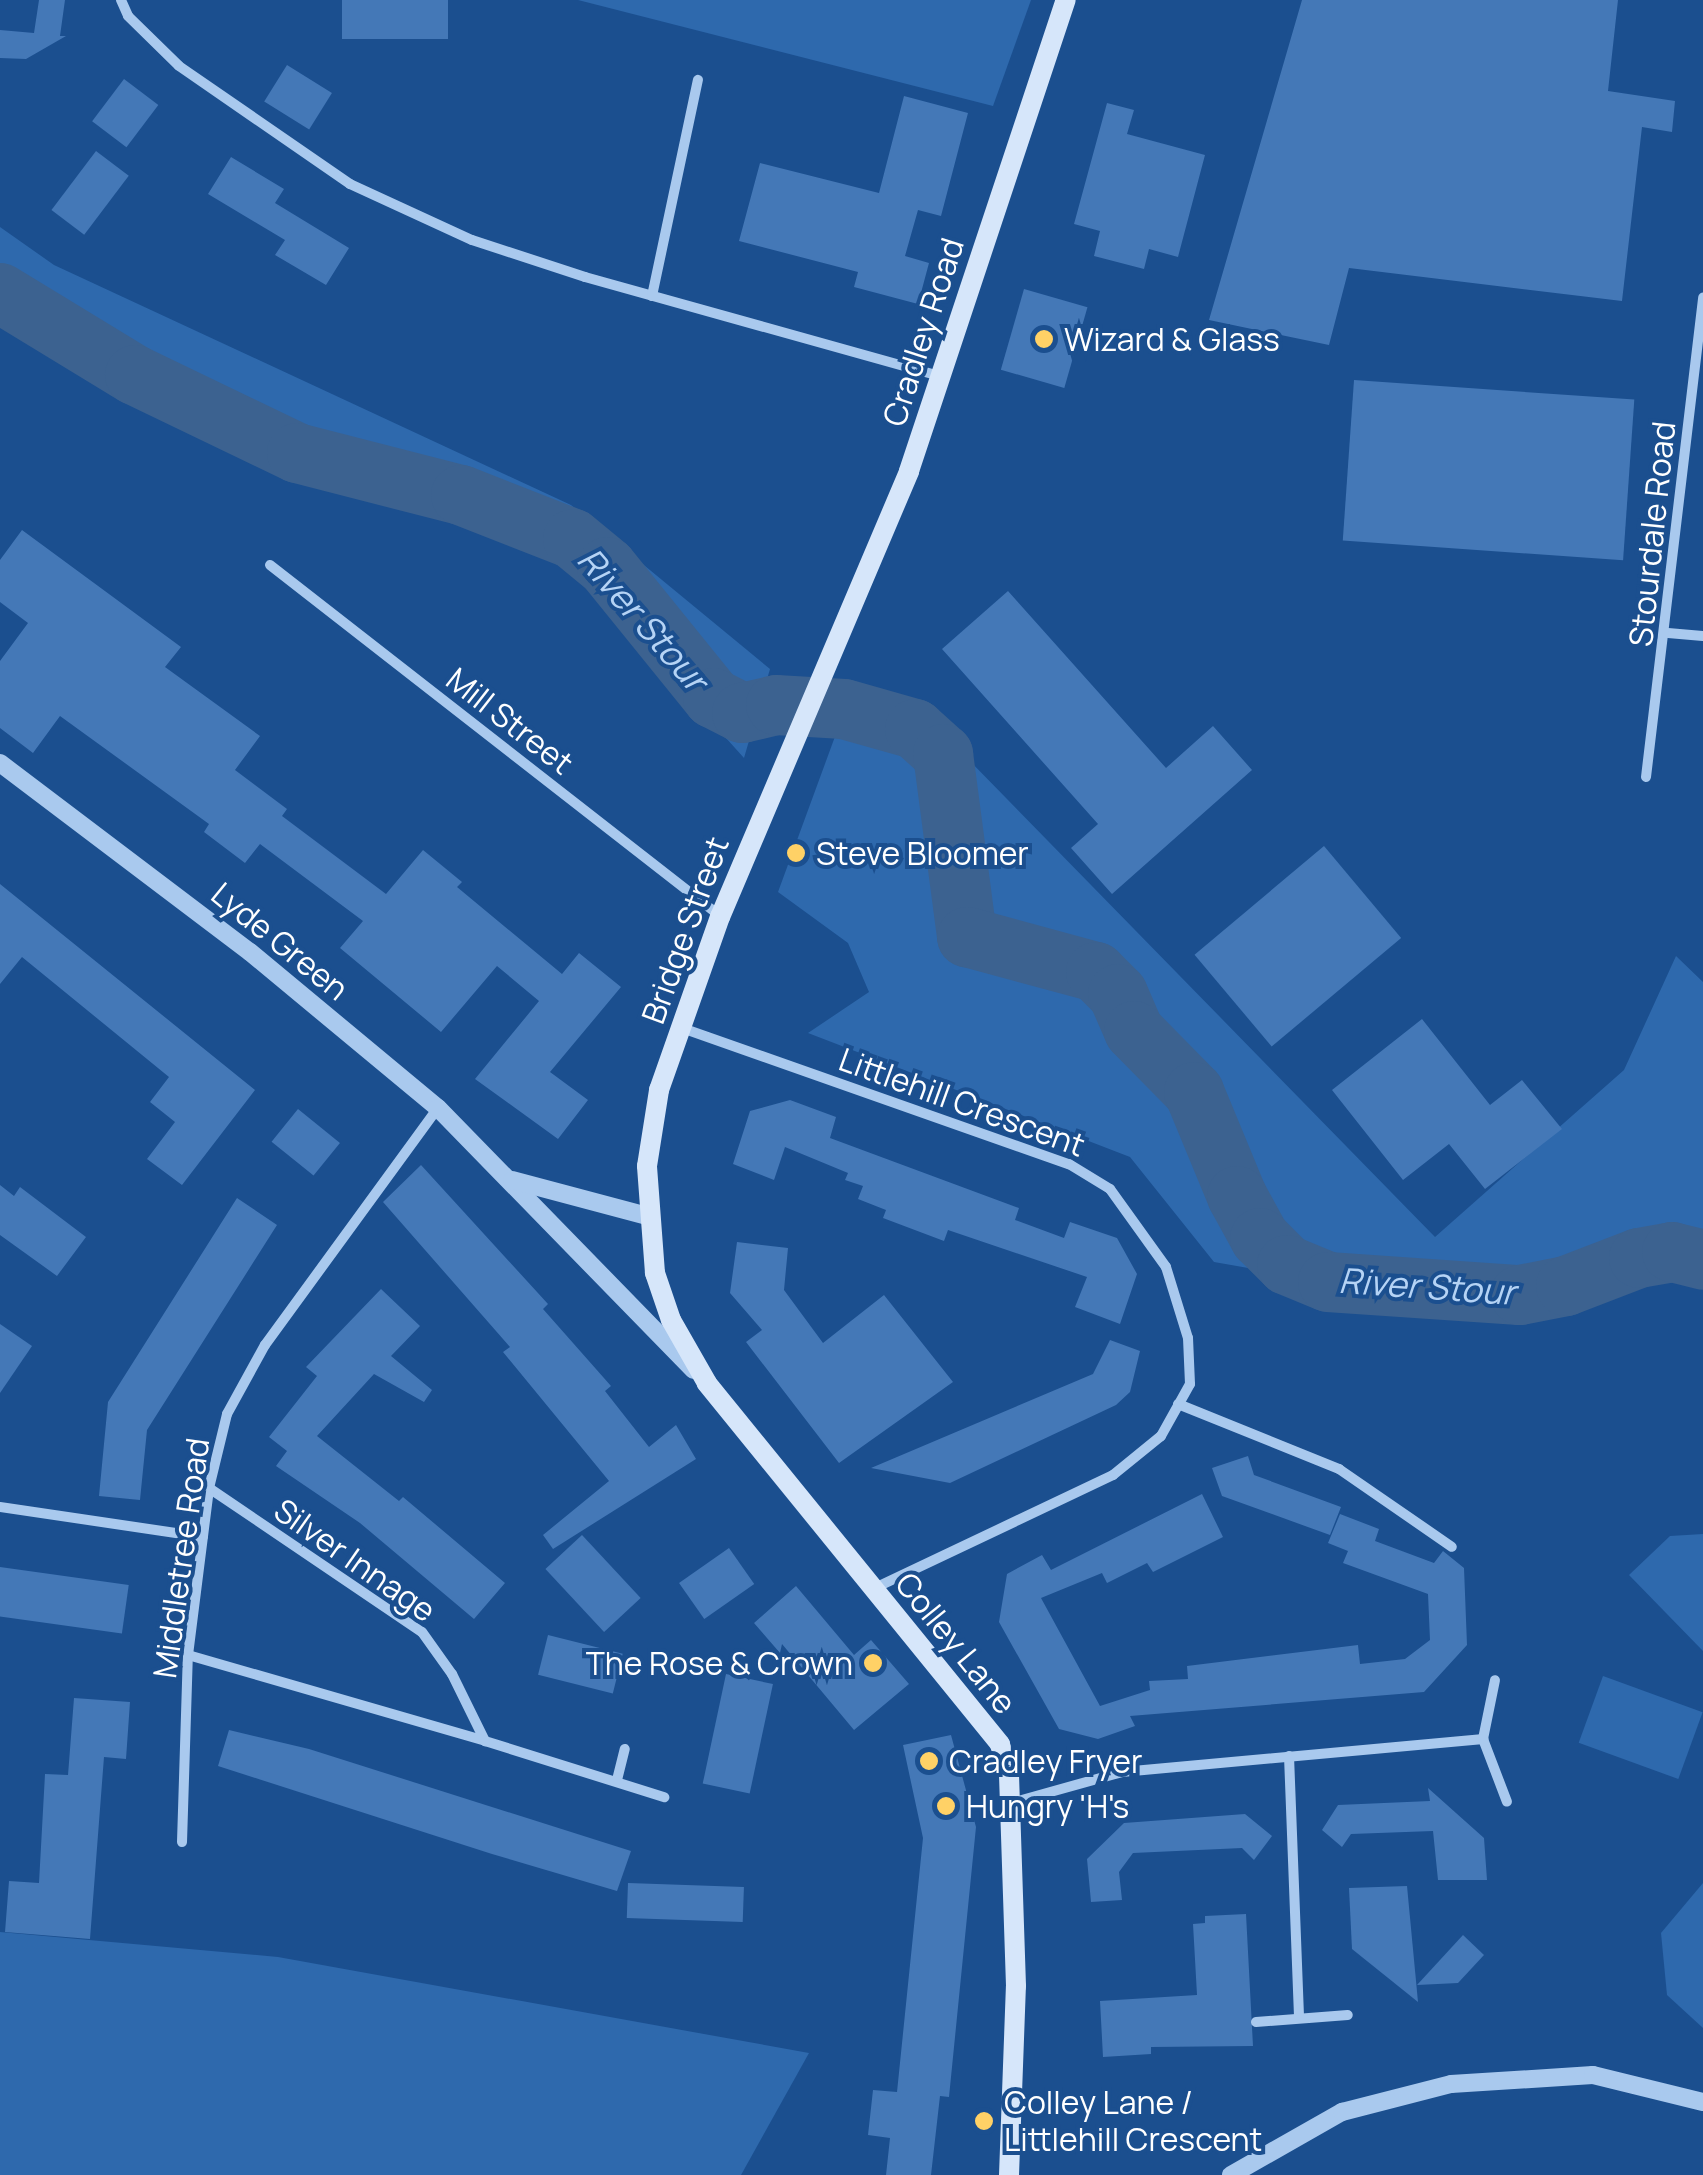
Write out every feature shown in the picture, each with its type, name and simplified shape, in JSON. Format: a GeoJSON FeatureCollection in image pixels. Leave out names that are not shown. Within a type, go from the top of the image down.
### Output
{"type":"FeatureCollection","features":[{"type":"Feature","properties":{"kind":"main road","name":"Cradley Road"},"geometry":{"type":"LineString","coordinates":[[818,675],[909,471],[1066,0]]}},
{"type":"Feature","properties":{"kind":"main road","name":"Bridge Street"},"geometry":{"type":"LineString","coordinates":[[647,1216],[658,1090],[720,917],[818,675]]}},
{"type":"Feature","properties":{"kind":"main road","name":"Colley Lane"},"geometry":{"type":"LineString","coordinates":[[647,1216],[662,1298],[706,1383],[1000,1744],[1011,1803],[1016,1986],[1009,2175]]}},
{"type":"Feature","properties":{"kind":"street"},"geometry":{"type":"LineString","coordinates":[[121,0],[128,16],[180,66],[350,184],[472,240],[652,296],[939,376]]}},
{"type":"Feature","properties":{"kind":"street"},"geometry":{"type":"LineString","coordinates":[[652,296],[698,80]]}},
{"type":"Feature","properties":{"kind":"street","name":"Stourdale Road"},"geometry":{"type":"LineString","coordinates":[[1646,776],[1668,633],[1703,297]]}},
{"type":"Feature","properties":{"kind":"street","name":"Mill Street"},"geometry":{"type":"LineString","coordinates":[[270,565],[720,917]]}},
{"type":"Feature","properties":{"kind":"street"},"geometry":{"type":"LineString","coordinates":[[1668,633],[1703,636]]}},
{"type":"Feature","properties":{"kind":"street","name":"Lyde Green"},"geometry":{"type":"LineString","coordinates":[[0,763],[250,952],[438,1108],[706,1383]]}},
{"type":"Feature","properties":{"kind":"street","name":"Littlehill Crescent"},"geometry":{"type":"LineString","coordinates":[[681,1028],[1069,1164],[1110,1189],[1166,1266],[1188,1338],[1190,1384],[1160,1436],[1112,1475],[873,1589]]}},
{"type":"Feature","properties":{"kind":"street","name":"Middletree Road"},"geometry":{"type":"LineString","coordinates":[[182,1842],[188,1656],[209,1488],[240,1384],[438,1108]]}},
{"type":"Feature","properties":{"kind":"street","name":"Lyde Green"},"geometry":{"type":"LineString","coordinates":[[511,1180],[647,1216]]}},
{"type":"Feature","properties":{"kind":"street"},"geometry":{"type":"LineString","coordinates":[[1178,1404],[1339,1469],[1452,1548]]}},
{"type":"Feature","properties":{"kind":"street","name":"Silver Innage"},"geometry":{"type":"LineString","coordinates":[[209,1488],[422,1632],[452,1674],[485,1741]]}},
{"type":"Feature","properties":{"kind":"street"},"geometry":{"type":"LineString","coordinates":[[0,1507],[203,1537]]}},
{"type":"Feature","properties":{"kind":"street"},"geometry":{"type":"LineString","coordinates":[[188,1656],[664,1797]]}},
{"type":"Feature","properties":{"kind":"street"},"geometry":{"type":"LineString","coordinates":[[1495,1680],[1483,1739],[1507,1802]]}},
{"type":"Feature","properties":{"kind":"street"},"geometry":{"type":"LineString","coordinates":[[1011,1803],[1122,1772],[1483,1739]]}},
{"type":"Feature","properties":{"kind":"street"},"geometry":{"type":"LineString","coordinates":[[617,1780],[626,1749]]}},
{"type":"Feature","properties":{"kind":"street"},"geometry":{"type":"LineString","coordinates":[[1288,1756],[1298,2018]]}},
{"type":"Feature","properties":{"kind":"street"},"geometry":{"type":"LineString","coordinates":[[1256,2022],[1348,2015]]}},
{"type":"Feature","properties":{"kind":"street"},"geometry":{"type":"LineString","coordinates":[[1231,2175],[1342,2112],[1405,2091],[1466,2082],[1593,2076],[1703,2102]]}},
{"type":"Feature","properties":{"kind":"shaded area"},"geometry":{"type":"Polygon","coordinates":[[[578,0],[1031,0],[993,106],[578,0]]]}},
{"type":"Feature","properties":{"kind":"shaded area"},"geometry":{"type":"Polygon","coordinates":[[[0,227],[54,265],[571,505],[770,669],[744,758],[555,548],[342,488],[223,438],[0,324],[0,227]]]}},
{"type":"Feature","properties":{"kind":"shaded area"},"geometry":{"type":"Polygon","coordinates":[[[855,682],[922,712],[1435,1237],[1624,1070],[1676,956],[1703,982],[1703,1260],[1672,1252],[1639,1258],[1566,1286],[1520,1295],[1328,1282],[1214,1262],[1130,1157],[808,1033],[869,992],[848,943],[778,892],[855,682]]]}},
{"type":"Feature","properties":{"kind":"shaded area"},"geometry":{"type":"Polygon","coordinates":[[[1703,1534],[1703,1651],[1629,1575],[1670,1536],[1703,1534]]]}},
{"type":"Feature","properties":{"kind":"shaded area"},"geometry":{"type":"Polygon","coordinates":[[[1603,1676],[1703,1712],[1678,1779],[1579,1743],[1603,1676]]]}},
{"type":"Feature","properties":{"kind":"shaded area"},"geometry":{"type":"Polygon","coordinates":[[[1703,1883],[1703,2028],[1667,1995],[1661,1933],[1703,1883]]]}},
{"type":"Feature","properties":{"kind":"shaded area"},"geometry":{"type":"Polygon","coordinates":[[[0,1932],[278,1957],[809,2053],[741,2175],[0,2175],[0,1932]]]}},
{"type":"Feature","properties":{"kind":"building"},"geometry":{"type":"Polygon","coordinates":[[[39,0],[65,0],[60,36],[66,36],[26,59],[0,58],[0,30],[34,33],[39,0]]]}},
{"type":"Feature","properties":{"kind":"building"},"geometry":{"type":"Polygon","coordinates":[[[342,0],[448,0],[448,39],[342,39],[342,0]]]}},
{"type":"Feature","properties":{"kind":"building"},"geometry":{"type":"Polygon","coordinates":[[[1302,0],[1618,0],[1608,91],[1675,101],[1672,132],[1642,127],[1622,301],[1349,268],[1329,345],[1209,320],[1302,0]]]}},
{"type":"Feature","properties":{"kind":"building"},"geometry":{"type":"Polygon","coordinates":[[[287,65],[332,93],[309,130],[264,101],[287,65]]]}},
{"type":"Feature","properties":{"kind":"building"},"geometry":{"type":"Polygon","coordinates":[[[124,79],[158,105],[126,147],[92,121],[124,79]]]}},
{"type":"Feature","properties":{"kind":"building"},"geometry":{"type":"Polygon","coordinates":[[[904,96],[968,113],[941,216],[918,210],[905,256],[929,263],[918,304],[854,287],[858,272],[739,241],[760,163],[879,193],[904,96]]]}},
{"type":"Feature","properties":{"kind":"building"},"geometry":{"type":"Polygon","coordinates":[[[1107,103],[1134,110],[1127,134],[1205,155],[1178,257],[1149,249],[1144,269],[1094,256],[1100,231],[1074,224],[1107,103]]]}},
{"type":"Feature","properties":{"kind":"building"},"geometry":{"type":"Polygon","coordinates":[[[96,151],[129,176],[84,235],[51,210],[96,151]]]}},
{"type":"Feature","properties":{"kind":"building"},"geometry":{"type":"Polygon","coordinates":[[[231,157],[284,189],[275,203],[349,248],[326,285],[275,255],[285,240],[208,194],[231,157]]]}},
{"type":"Feature","properties":{"kind":"building"},"geometry":{"type":"Polygon","coordinates":[[[1024,289],[1087,307],[1064,388],[1001,370],[1024,289]]]}},
{"type":"Feature","properties":{"kind":"building"},"geometry":{"type":"Polygon","coordinates":[[[1354,380],[1634,400],[1623,560],[1343,541],[1354,380]]]}},
{"type":"Feature","properties":{"kind":"building"},"geometry":{"type":"Polygon","coordinates":[[[22,530],[181,647],[165,667],[260,736],[235,770],[287,809],[282,816],[386,894],[423,850],[462,882],[457,887],[562,974],[579,953],[621,987],[550,1072],[588,1100],[558,1139],[475,1079],[539,1001],[497,966],[441,1032],[340,948],[363,921],[260,844],[245,863],[204,832],[209,824],[60,716],[33,753],[0,728],[0,661],[28,623],[0,602],[0,560],[22,530]]]}},
{"type":"Feature","properties":{"kind":"building"},"geometry":{"type":"Polygon","coordinates":[[[1008,591],[1166,768],[1213,726],[1252,770],[1112,894],[1071,848],[1098,824],[942,649],[1008,591]]]}},
{"type":"Feature","properties":{"kind":"building"},"geometry":{"type":"Polygon","coordinates":[[[1324,846],[1401,938],[1272,1047],[1195,955],[1324,846]]]}},
{"type":"Feature","properties":{"kind":"building"},"geometry":{"type":"Polygon","coordinates":[[[0,884],[255,1090],[182,1185],[147,1159],[175,1122],[150,1102],[169,1077],[22,957],[0,984],[0,884]]]}},
{"type":"Feature","properties":{"kind":"building"},"geometry":{"type":"Polygon","coordinates":[[[1422,1019],[1490,1105],[1522,1080],[1562,1129],[1485,1189],[1449,1144],[1403,1180],[1332,1090],[1422,1019]]]}},
{"type":"Feature","properties":{"kind":"building"},"geometry":{"type":"Polygon","coordinates":[[[790,1100],[836,1117],[830,1138],[1019,1208],[1015,1220],[1064,1238],[1070,1222],[1117,1238],[1137,1274],[1120,1324],[1075,1307],[1087,1277],[948,1230],[944,1241],[883,1218],[886,1210],[858,1199],[863,1186],[845,1180],[848,1173],[785,1147],[774,1180],[733,1164],[750,1111],[790,1100]]]}},
{"type":"Feature","properties":{"kind":"building"},"geometry":{"type":"Polygon","coordinates":[[[298,1109],[340,1143],[314,1176],[272,1142],[298,1109]]]}},
{"type":"Feature","properties":{"kind":"building"},"geometry":{"type":"Polygon","coordinates":[[[421,1165],[548,1304],[543,1309],[611,1386],[605,1391],[649,1447],[676,1425],[696,1459],[553,1549],[543,1535],[609,1481],[503,1352],[510,1347],[383,1202],[421,1165]]]}},
{"type":"Feature","properties":{"kind":"building"},"geometry":{"type":"Polygon","coordinates":[[[0,1185],[14,1196],[20,1187],[86,1237],[57,1276],[0,1235],[0,1185]]]}},
{"type":"Feature","properties":{"kind":"building"},"geometry":{"type":"Polygon","coordinates":[[[237,1198],[277,1225],[147,1430],[140,1500],[99,1496],[108,1402],[237,1198]]]}},
{"type":"Feature","properties":{"kind":"building"},"geometry":{"type":"Polygon","coordinates":[[[737,1242],[788,1248],[784,1290],[823,1343],[884,1295],[953,1382],[839,1463],[746,1342],[762,1330],[730,1293],[737,1242]]]}},
{"type":"Feature","properties":{"kind":"building"},"geometry":{"type":"Polygon","coordinates":[[[381,1289],[420,1326],[391,1356],[432,1390],[424,1402],[374,1374],[317,1436],[399,1501],[403,1497],[505,1583],[474,1619],[360,1523],[276,1466],[287,1451],[269,1437],[317,1376],[306,1367],[381,1289]]]}},
{"type":"Feature","properties":{"kind":"building"},"geometry":{"type":"Polygon","coordinates":[[[0,1324],[32,1346],[0,1393],[0,1324]]]}},
{"type":"Feature","properties":{"kind":"building"},"geometry":{"type":"Polygon","coordinates":[[[1110,1340],[1140,1351],[1130,1392],[1116,1405],[950,1483],[871,1468],[1093,1374],[1110,1340]]]}},
{"type":"Feature","properties":{"kind":"building"},"geometry":{"type":"Polygon","coordinates":[[[1248,1456],[1254,1475],[1341,1507],[1330,1535],[1222,1496],[1212,1468],[1248,1456]]]}},
{"type":"Feature","properties":{"kind":"building"},"geometry":{"type":"Polygon","coordinates":[[[1202,1494],[1223,1537],[1153,1572],[1147,1563],[1107,1583],[1102,1573],[1041,1598],[1100,1706],[1150,1690],[1149,1681],[1188,1679],[1187,1666],[1358,1645],[1360,1664],[1405,1659],[1430,1640],[1428,1594],[1343,1563],[1348,1551],[1328,1543],[1340,1514],[1379,1529],[1375,1541],[1434,1563],[1443,1551],[1464,1568],[1467,1645],[1424,1692],[1130,1716],[1135,1726],[1098,1739],[1059,1729],[999,1622],[1007,1574],[1042,1555],[1051,1570],[1202,1494]]]}},
{"type":"Feature","properties":{"kind":"building"},"geometry":{"type":"Polygon","coordinates":[[[582,1535],[641,1598],[604,1632],[545,1569],[582,1535]]]}},
{"type":"Feature","properties":{"kind":"building"},"geometry":{"type":"Polygon","coordinates":[[[729,1548],[754,1584],[704,1619],[679,1583],[729,1548]]]}},
{"type":"Feature","properties":{"kind":"building"},"geometry":{"type":"Polygon","coordinates":[[[0,1567],[129,1585],[122,1634],[0,1616],[0,1567]]]}},
{"type":"Feature","properties":{"kind":"building"},"geometry":{"type":"Polygon","coordinates":[[[796,1586],[854,1655],[871,1640],[909,1684],[854,1730],[782,1644],[780,1653],[754,1623],[796,1586]]]}},
{"type":"Feature","properties":{"kind":"building"},"geometry":{"type":"Polygon","coordinates":[[[548,1635],[623,1654],[613,1693],[538,1675],[548,1635]]]}},
{"type":"Feature","properties":{"kind":"building"},"geometry":{"type":"Polygon","coordinates":[[[726,1674],[773,1684],[750,1794],[703,1784],[726,1674]]]}},
{"type":"Feature","properties":{"kind":"building"},"geometry":{"type":"Polygon","coordinates":[[[74,1698],[130,1702],[126,1759],[104,1757],[90,1939],[5,1932],[9,1881],[39,1883],[45,1774],[68,1775],[74,1698]]]}},
{"type":"Feature","properties":{"kind":"building"},"geometry":{"type":"Polygon","coordinates":[[[229,1730],[309,1749],[631,1851],[617,1891],[218,1766],[229,1730]]]}},
{"type":"Feature","properties":{"kind":"building"},"geometry":{"type":"Polygon","coordinates":[[[951,1735],[976,1827],[949,2097],[940,2096],[931,2175],[886,2175],[890,2138],[868,2135],[873,2090],[897,2092],[923,1838],[903,1745],[951,1735]]]}},
{"type":"Feature","properties":{"kind":"building"},"geometry":{"type":"Polygon","coordinates":[[[1428,1788],[1484,1838],[1487,1880],[1438,1880],[1433,1831],[1351,1834],[1342,1847],[1322,1830],[1338,1805],[1430,1801],[1428,1788]]]}},
{"type":"Feature","properties":{"kind":"building"},"geometry":{"type":"Polygon","coordinates":[[[1245,1814],[1272,1836],[1254,1860],[1242,1848],[1133,1853],[1119,1872],[1122,1900],[1091,1902],[1087,1859],[1124,1823],[1245,1814]]]}},
{"type":"Feature","properties":{"kind":"building"},"geometry":{"type":"Polygon","coordinates":[[[628,1883],[744,1887],[743,1922],[627,1918],[628,1883]]]}},
{"type":"Feature","properties":{"kind":"building"},"geometry":{"type":"Polygon","coordinates":[[[1407,1886],[1418,2002],[1352,1949],[1349,1888],[1407,1886]]]}},
{"type":"Feature","properties":{"kind":"building"},"geometry":{"type":"Polygon","coordinates":[[[1246,1914],[1253,2046],[1151,2047],[1151,2054],[1103,2057],[1100,2001],[1197,1995],[1193,1924],[1205,1923],[1205,1916],[1246,1914]]]}},
{"type":"Feature","properties":{"kind":"building"},"geometry":{"type":"Polygon","coordinates":[[[1463,1935],[1484,1955],[1458,1983],[1417,1985],[1463,1935]]]}},
{"type":"Feature","properties":{"kind":"waterway","name":"River Stour"},"geometry":{"type":"LineString","coordinates":[[0,293],[135,375],[297,453],[461,495],[573,539],[607,567],[713,698],[742,713],[776,705],[844,709],[915,729],[943,754],[967,937],[1096,972],[1118,994],[1134,1031],[1194,1092],[1237,1196],[1260,1238],[1287,1265],[1328,1282],[1520,1295],[1566,1286],[1639,1258],[1672,1252],[1703,1260]]}},
{"type":"Feature","properties":{"kind":"place","name":"Wizard & Glass"},"geometry":{"type":"Point","coordinates":[1044,339]}},
{"type":"Feature","properties":{"kind":"place","name":"Steve Bloomer"},"geometry":{"type":"Point","coordinates":[796,853]}},
{"type":"Feature","properties":{"kind":"place","name":"The Rose & Crown"},"geometry":{"type":"Point","coordinates":[873,1663]}},
{"type":"Feature","properties":{"kind":"place","name":"Cradley Fryer"},"geometry":{"type":"Point","coordinates":[929,1761]}},
{"type":"Feature","properties":{"kind":"place","name":"Hungry 'H's"},"geometry":{"type":"Point","coordinates":[946,1806]}},
{"type":"Feature","properties":{"kind":"place","name":"Colley Lane / Littlehill Crescent"},"geometry":{"type":"Point","coordinates":[984,2121]}}]}
